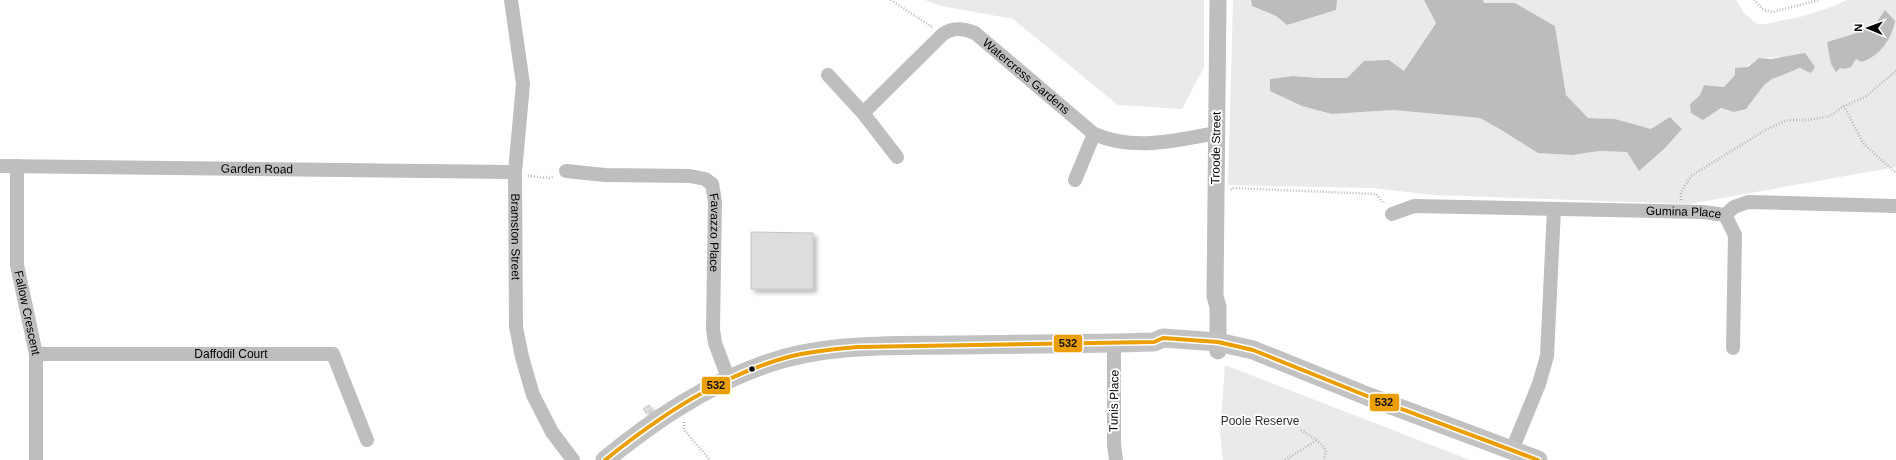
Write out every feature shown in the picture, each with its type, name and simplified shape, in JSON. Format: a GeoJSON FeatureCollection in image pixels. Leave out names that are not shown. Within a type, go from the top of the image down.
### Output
{"type":"FeatureCollection","features":[{"type":"Feature","properties":{"kind":"main road"},"geometry":{"type":"LineString","coordinates":[[605,460],[680,405],[729,380],[767,364],[794,356],[876,345],[1154,342],[1162,348],[1213,346],[1251,357],[1266,356],[1367,396],[1538,460]]}},
{"type":"Feature","properties":{"kind":"street","name":"Bramston Street"},"geometry":{"type":"LineString","coordinates":[[511,0],[523,84],[515,172],[516,327],[528,380],[540,411],[552,432],[573,460]]}},
{"type":"Feature","properties":{"kind":"street","name":"Troode Street"},"geometry":{"type":"LineString","coordinates":[[1213,346],[1209,308],[1215,296],[1218,0]]}},
{"type":"Feature","properties":{"kind":"street","name":"Watercress Gardens"},"geometry":{"type":"LineString","coordinates":[[943,34],[950,29],[958,29],[975,33],[1094,134],[1108,140],[1146,144],[1216,133]]}},
{"type":"Feature","properties":{"kind":"street"},"geometry":{"type":"LineString","coordinates":[[863,113],[943,34]]}},
{"type":"Feature","properties":{"kind":"street"},"geometry":{"type":"LineString","coordinates":[[828,75],[863,113],[897,157]]}},
{"type":"Feature","properties":{"kind":"street"},"geometry":{"type":"LineString","coordinates":[[1075,180],[1094,134]]}},
{"type":"Feature","properties":{"kind":"street","name":"Garden Road"},"geometry":{"type":"LineString","coordinates":[[0,166],[515,172]]}},
{"type":"Feature","properties":{"kind":"street","name":"Fallow Crescent"},"geometry":{"type":"LineString","coordinates":[[17,166],[17,265],[36,354],[36,460]]}},
{"type":"Feature","properties":{"kind":"street","name":"Favazzo Place"},"geometry":{"type":"LineString","coordinates":[[566,171],[605,175],[690,176],[705,179],[712,184],[715,202],[713,329],[715,343],[729,380]]}},
{"type":"Feature","properties":{"kind":"street"},"geometry":{"type":"LineString","coordinates":[[1725,215],[1734,207],[1748,202],[1896,206]]}},
{"type":"Feature","properties":{"kind":"street","name":"Gumina Place"},"geometry":{"type":"LineString","coordinates":[[1392,214],[1414,206],[1681,212],[1725,215],[1735,235],[1733,348]]}},
{"type":"Feature","properties":{"kind":"street"},"geometry":{"type":"LineString","coordinates":[[1512,450],[1539,384],[1547,356],[1554,209]]}},
{"type":"Feature","properties":{"kind":"street","name":"Tunis Place"},"geometry":{"type":"LineString","coordinates":[[1114,343],[1114,445],[1116,460]]}},
{"type":"Feature","properties":{"kind":"street","name":"Daffodil Court"},"geometry":{"type":"LineString","coordinates":[[36,354],[333,354],[367,440]]}},
{"type":"Feature","properties":{"kind":"path"},"geometry":{"type":"LineString","coordinates":[[891,0],[943,34]]}},
{"type":"Feature","properties":{"kind":"path"},"geometry":{"type":"LineString","coordinates":[[1754,0],[1764,10],[1773,12],[1818,0]]}},
{"type":"Feature","properties":{"kind":"path"},"geometry":{"type":"LineString","coordinates":[[1681,212],[1681,192],[1692,176],[1767,129],[1788,120],[1808,120],[1830,116],[1844,106],[1866,97],[1896,71]]}},
{"type":"Feature","properties":{"kind":"path"},"geometry":{"type":"LineString","coordinates":[[1844,106],[1863,143],[1896,173]]}},
{"type":"Feature","properties":{"kind":"path"},"geometry":{"type":"LineString","coordinates":[[516,195],[527,194],[527,176],[549,178],[566,171]]}},
{"type":"Feature","properties":{"kind":"path"},"geometry":{"type":"LineString","coordinates":[[1215,199],[1231,199],[1232,188],[1376,194],[1392,214]]}},
{"type":"Feature","properties":{"kind":"path"},"geometry":{"type":"LineString","coordinates":[[683,415],[684,430],[710,460]]}},
{"type":"Feature","properties":{"kind":"path"},"geometry":{"type":"LineString","coordinates":[[1301,430],[1317,440],[1326,450],[1324,460]]}},
{"type":"Feature","properties":{"kind":"path"},"geometry":{"type":"LineString","coordinates":[[1285,460],[1317,440]]}},
{"type":"Feature","properties":{"kind":"green space"},"geometry":{"type":"Polygon","coordinates":[[[925,0],[1204,0],[1204,67],[1182,109],[1118,105],[1013,19],[941,6],[925,0]]]}},
{"type":"Feature","properties":{"kind":"green space"},"geometry":{"type":"Polygon","coordinates":[[[1233,0],[1251,0],[1252,6],[1276,16],[1287,25],[1335,10],[1337,0],[1424,0],[1436,22],[1404,72],[1364,61],[1347,78],[1293,76],[1270,79],[1270,91],[1332,114],[1393,110],[1480,118],[1503,131],[1573,155],[1599,151],[1627,152],[1670,118],[1651,129],[1615,119],[1588,118],[1566,95],[1555,26],[1515,3],[1484,3],[1483,0],[1736,0],[1744,13],[1757,24],[1765,24],[1804,16],[1847,0],[1896,0],[1896,167],[1689,204],[1433,195],[1372,188],[1228,185],[1233,0]],[[1880,16],[1876,23],[1862,27],[1858,33],[1827,42],[1840,68],[1845,69],[1856,59],[1861,62],[1880,16]],[[1782,57],[1759,58],[1735,75],[1724,87],[1704,85],[1700,95],[1690,104],[1703,120],[1721,108],[1734,112],[1746,109],[1762,86],[1770,80],[1788,72],[1815,67],[1810,61],[1782,57]]]}},
{"type":"Feature","properties":{"kind":"green space","name":"Poole Reserve"},"geometry":{"type":"Polygon","coordinates":[[[1225,365],[1470,460],[1223,460],[1220,434],[1225,365]]]}},
{"type":"Feature","properties":{"kind":"shaded area"},"geometry":{"type":"Polygon","coordinates":[[[1251,0],[1337,0],[1336,10],[1287,25],[1276,16],[1252,6],[1251,0]]]}},
{"type":"Feature","properties":{"kind":"shaded area"},"geometry":{"type":"Polygon","coordinates":[[[1424,0],[1483,0],[1484,3],[1515,3],[1555,26],[1566,95],[1588,118],[1615,119],[1651,129],[1670,117],[1682,129],[1665,148],[1639,171],[1627,152],[1599,151],[1573,155],[1538,153],[1480,118],[1393,110],[1332,114],[1302,106],[1270,91],[1270,79],[1293,76],[1347,78],[1364,61],[1389,60],[1404,71],[1436,23],[1424,0]]]}},
{"type":"Feature","properties":{"kind":"shaded area"},"geometry":{"type":"Polygon","coordinates":[[[1885,10],[1895,21],[1888,41],[1879,52],[1868,60],[1861,62],[1856,59],[1851,67],[1845,69],[1840,68],[1836,72],[1831,64],[1827,42],[1857,33],[1862,27],[1876,23],[1885,10]]]}},
{"type":"Feature","properties":{"kind":"shaded area"},"geometry":{"type":"Polygon","coordinates":[[[1805,53],[1815,67],[1811,73],[1800,68],[1772,79],[1764,85],[1746,109],[1734,112],[1721,108],[1703,120],[1691,113],[1690,104],[1700,95],[1704,85],[1724,87],[1735,75],[1735,68],[1748,67],[1759,58],[1771,59],[1805,53]]]}},
{"type":"Feature","properties":{"kind":"building"},"geometry":{"type":"Polygon","coordinates":[[[751,232],[813,233],[813,289],[751,289],[751,232]]]}},
{"type":"Feature","properties":{"kind":"building"},"geometry":{"type":"Polygon","coordinates":[[[649,405],[652,409],[646,413],[643,409],[649,405]]]}},
{"type":"Feature","properties":{"kind":"transit line","name":"532"},"geometry":{"type":"LineString","coordinates":[[605,460],[669,413],[714,386],[763,365],[797,355],[823,350],[858,347],[1154,342],[1163,338],[1218,342],[1253,350],[1367,396],[1538,460]]}}]}
